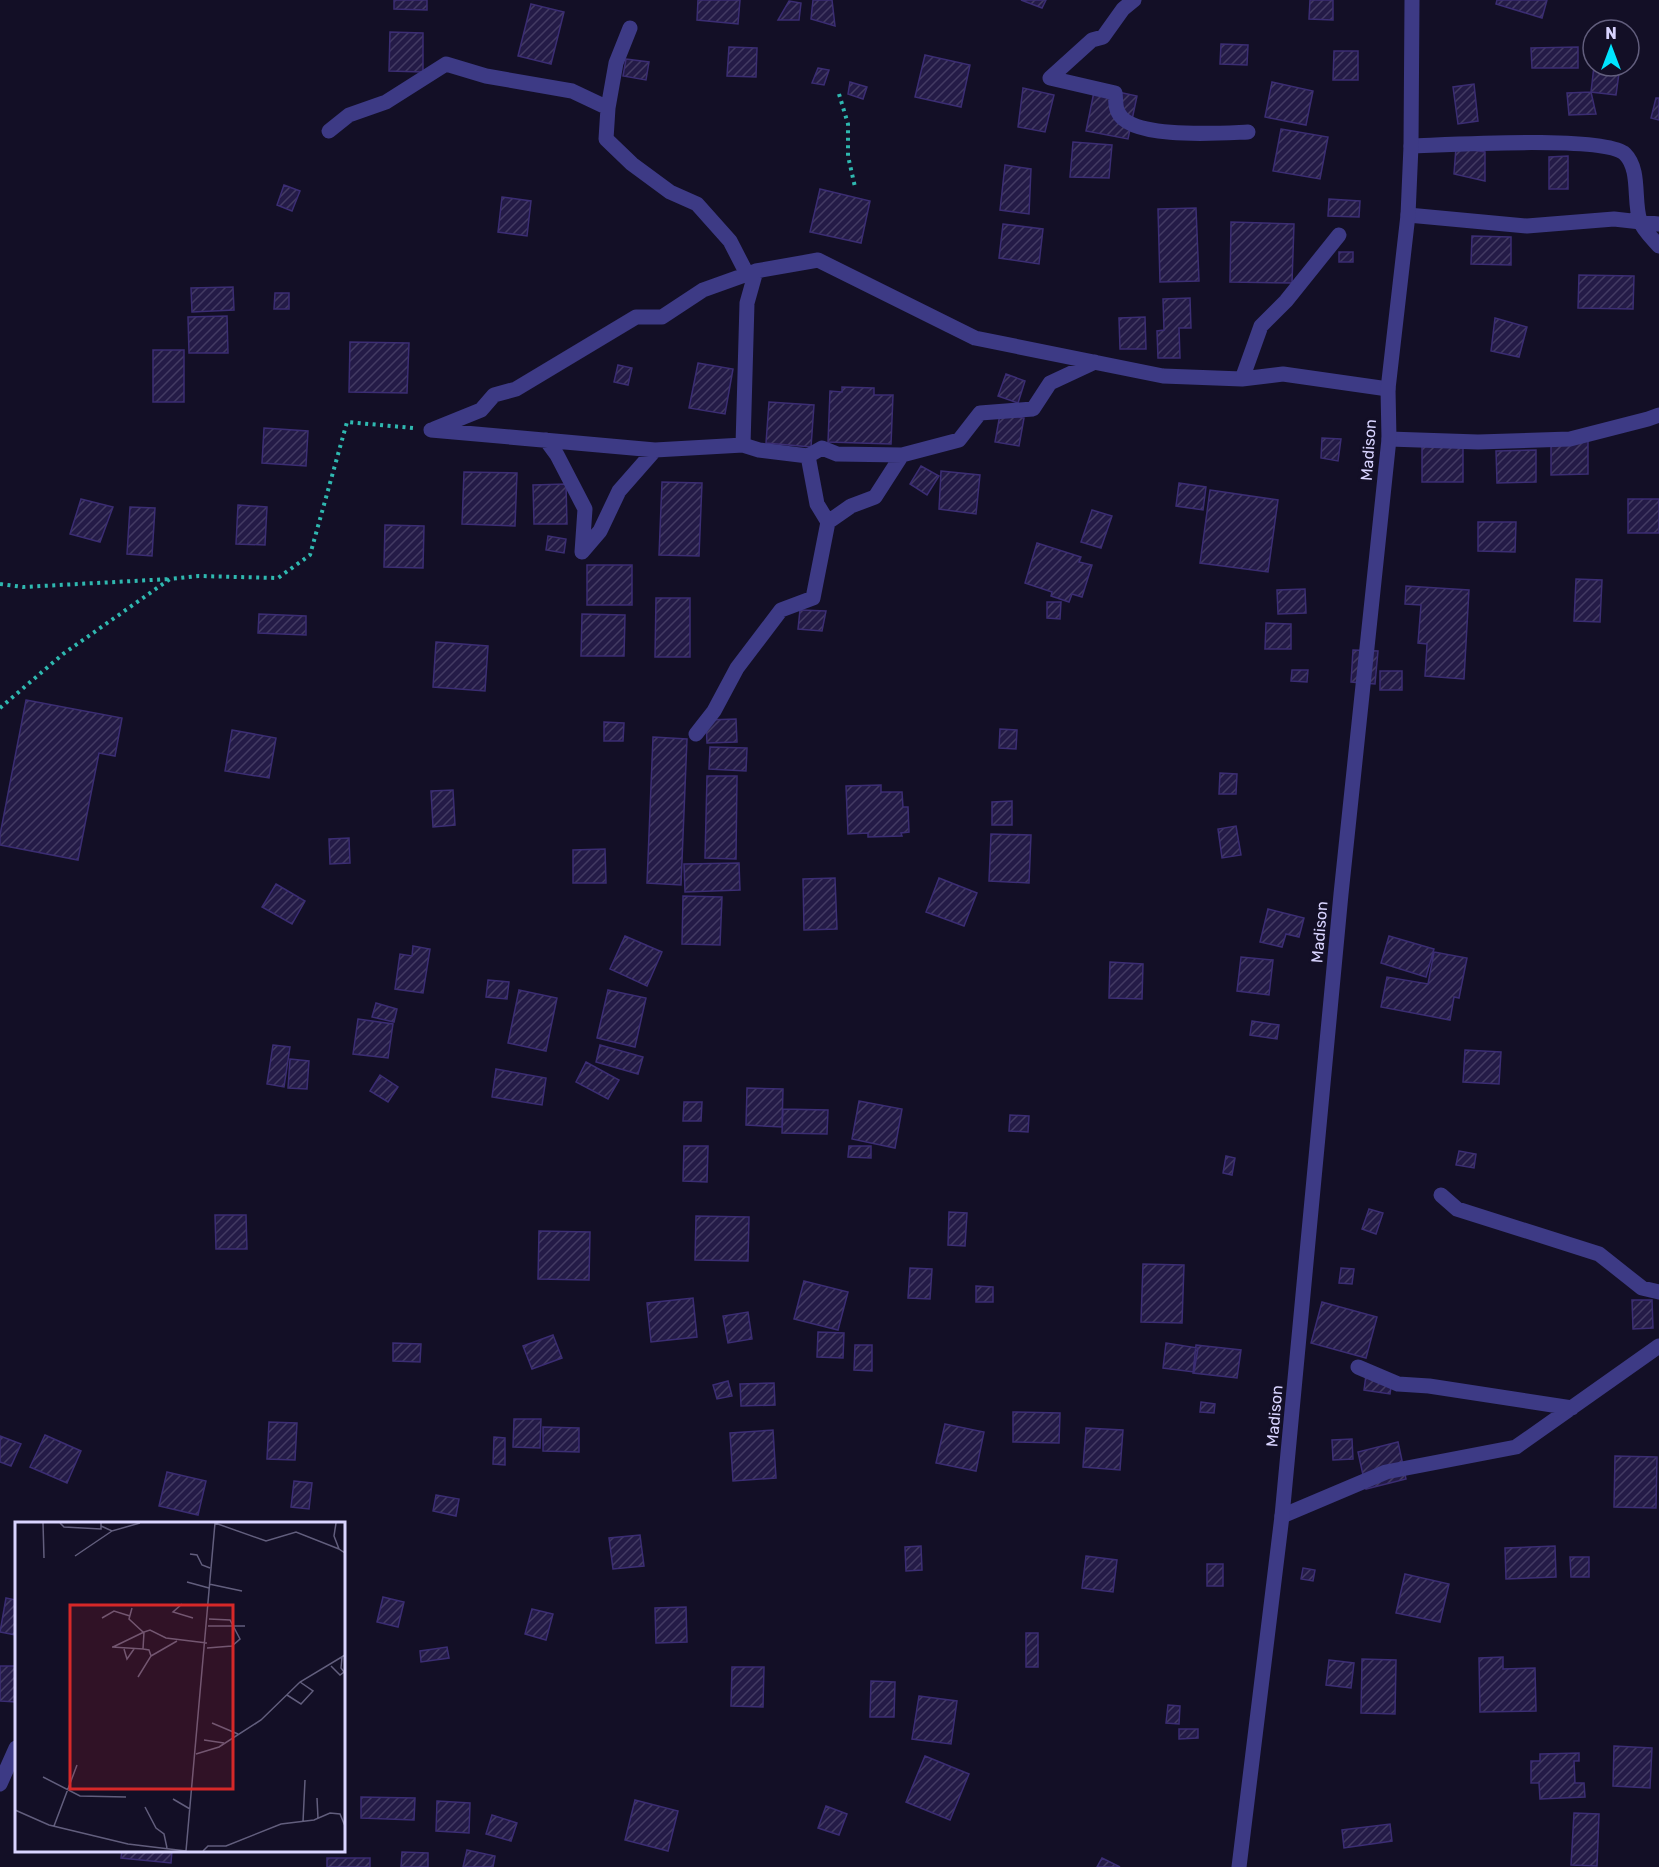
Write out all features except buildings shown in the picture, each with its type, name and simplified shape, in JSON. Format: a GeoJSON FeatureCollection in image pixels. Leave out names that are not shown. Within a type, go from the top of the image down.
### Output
{"type":"FeatureCollection","features":[{"type":"Feature","properties":{"kind":"street"},"geometry":{"type":"LineString","coordinates":[[1134,0],[1124,9],[1103,37],[1092,40],[1050,78],[1115,93],[1118,112],[1128,123],[1152,130],[1248,132]]}},
{"type":"Feature","properties":{"kind":"street","name":"Madison"},"geometry":{"type":"LineString","coordinates":[[1239,1867],[1282,1516],[1341,894],[1389,439],[1388,389],[1408,215],[1412,0]]}},
{"type":"Feature","properties":{"kind":"street"},"geometry":{"type":"LineString","coordinates":[[630,28],[616,63],[608,108],[606,139],[632,164],[670,192],[697,204],[730,241],[752,272],[747,303],[743,445]]}},
{"type":"Feature","properties":{"kind":"street"},"geometry":{"type":"LineString","coordinates":[[328,131],[349,115],[386,102],[446,64],[486,76],[572,91],[608,108]]}},
{"type":"Feature","properties":{"kind":"street"},"geometry":{"type":"LineString","coordinates":[[1411,147],[1514,142],[1580,144],[1617,149],[1626,155],[1632,168],[1640,222],[1659,246]]}},
{"type":"Feature","properties":{"kind":"street"},"geometry":{"type":"LineString","coordinates":[[1408,215],[1527,226],[1614,219],[1659,224]]}},
{"type":"Feature","properties":{"kind":"street"},"geometry":{"type":"LineString","coordinates":[[1242,379],[1261,326],[1286,301],[1339,235]]}},
{"type":"Feature","properties":{"kind":"street"},"geometry":{"type":"LineString","coordinates":[[431,430],[481,410],[494,395],[516,389],[636,317],[662,317],[703,290],[752,272],[818,260],[975,338],[1163,376],[1242,379],[1283,374],[1388,389]]}},
{"type":"Feature","properties":{"kind":"street"},"geometry":{"type":"LineString","coordinates":[[431,430],[654,450],[743,445],[759,450],[808,456],[822,448],[837,454],[902,455],[959,440],[980,413],[1033,409],[1050,383],[1095,362]]}},
{"type":"Feature","properties":{"kind":"street"},"geometry":{"type":"LineString","coordinates":[[1389,439],[1478,442],[1570,439],[1659,415]]}},
{"type":"Feature","properties":{"kind":"street"},"geometry":{"type":"LineString","coordinates":[[546,440],[557,454],[585,509],[582,552],[600,531],[619,491],[654,450]]}},
{"type":"Feature","properties":{"kind":"street"},"geometry":{"type":"LineString","coordinates":[[828,522],[851,506],[874,497],[902,455]]}},
{"type":"Feature","properties":{"kind":"street"},"geometry":{"type":"LineString","coordinates":[[696,734],[714,711],[737,668],[781,610],[813,598],[828,522],[817,504],[808,456]]}},
{"type":"Feature","properties":{"kind":"street"},"geometry":{"type":"LineString","coordinates":[[1441,1195],[1457,1209],[1599,1254],[1642,1288],[1659,1292]]}},
{"type":"Feature","properties":{"kind":"street"},"geometry":{"type":"LineString","coordinates":[[1282,1516],[1386,1472],[1516,1447],[1659,1346]]}},
{"type":"Feature","properties":{"kind":"street"},"geometry":{"type":"LineString","coordinates":[[1358,1367],[1398,1384],[1451,1389],[1572,1408]]}},
{"type":"Feature","properties":{"kind":"street"},"geometry":{"type":"LineString","coordinates":[[0,1784],[15,1750]]}},
{"type":"Feature","properties":{"kind":"path"},"geometry":{"type":"LineString","coordinates":[[839,94],[848,124],[848,156],[855,187]]}},
{"type":"Feature","properties":{"kind":"path"},"geometry":{"type":"LineString","coordinates":[[0,584],[23,587],[199,576],[278,578],[310,555],[347,422],[431,430]]}},
{"type":"Feature","properties":{"kind":"path"},"geometry":{"type":"LineString","coordinates":[[0,708],[63,654],[170,579]]}}]}
